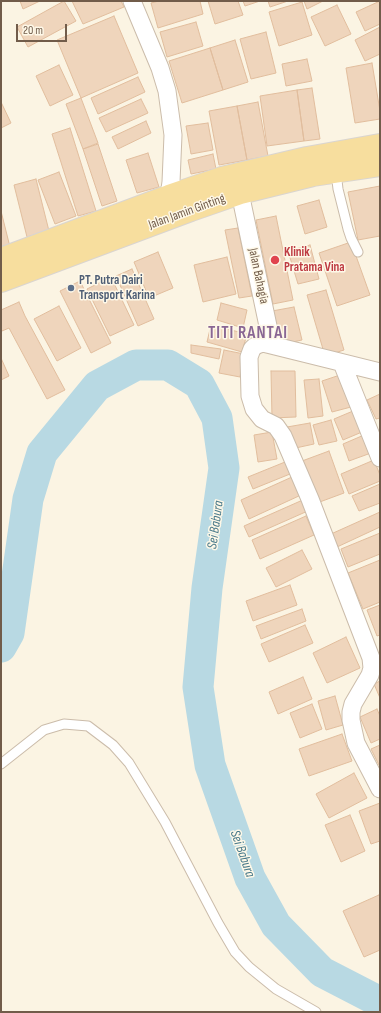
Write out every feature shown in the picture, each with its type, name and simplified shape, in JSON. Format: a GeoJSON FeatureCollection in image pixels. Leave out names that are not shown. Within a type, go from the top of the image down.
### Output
{"type":"FeatureCollection","features":[{"type":"Feature","properties":{"kind":"main road","name":"Jalan Jamin Ginting"},"geometry":{"type":"LineString","coordinates":[[1,259],[169,196],[222,178],[307,158],[380,145]]}},
{"type":"Feature","properties":{"kind":"main road","name":"Jalan Jamin Ginting"},"geometry":{"type":"LineString","coordinates":[[1,281],[240,193],[313,175],[380,165]]}},
{"type":"Feature","properties":{"kind":"street"},"geometry":{"type":"LineString","coordinates":[[132,1],[160,68],[167,91],[172,135],[171,182],[169,196]]}},
{"type":"Feature","properties":{"kind":"street","name":"Jalan Bahagia"},"geometry":{"type":"LineString","coordinates":[[240,193],[272,346]]}},
{"type":"Feature","properties":{"kind":"street"},"geometry":{"type":"LineString","coordinates":[[380,372],[263,343],[256,345],[252,349],[249,357],[250,396],[256,412],[262,420],[276,426],[283,436],[310,499],[371,658],[372,668],[370,675],[353,704],[351,720],[356,743],[380,789]]}},
{"type":"Feature","properties":{"kind":"street"},"geometry":{"type":"LineString","coordinates":[[342,363],[380,458]]}},
{"type":"Feature","properties":{"kind":"lane"},"geometry":{"type":"LineString","coordinates":[[336,172],[338,189],[351,238],[358,252]]}},
{"type":"Feature","properties":{"kind":"lane"},"geometry":{"type":"LineString","coordinates":[[1,764],[44,730],[64,724],[88,726],[113,745],[128,763],[165,822],[218,923],[235,952],[276,989],[316,1012]]}},
{"type":"Feature","properties":{"kind":"building"},"geometry":{"type":"Polygon","coordinates":[[[20,1],[40,1],[23,9],[20,1]]]}},
{"type":"Feature","properties":{"kind":"building"},"geometry":{"type":"Polygon","coordinates":[[[64,1],[76,21],[28,47],[17,27],[64,1]]]}},
{"type":"Feature","properties":{"kind":"building"},"geometry":{"type":"Polygon","coordinates":[[[72,1],[121,1],[124,7],[83,24],[72,1]]]}},
{"type":"Feature","properties":{"kind":"building"},"geometry":{"type":"Polygon","coordinates":[[[159,1],[200,1],[203,14],[158,28],[151,3],[159,1]]]}},
{"type":"Feature","properties":{"kind":"building"},"geometry":{"type":"Polygon","coordinates":[[[208,1],[238,1],[243,15],[215,24],[208,1]]]}},
{"type":"Feature","properties":{"kind":"building"},"geometry":{"type":"Polygon","coordinates":[[[243,1],[260,1],[245,6],[243,1]]]}},
{"type":"Feature","properties":{"kind":"building"},"geometry":{"type":"Polygon","coordinates":[[[268,1],[288,1],[270,7],[268,1]]]}},
{"type":"Feature","properties":{"kind":"building"},"geometry":{"type":"Polygon","coordinates":[[[304,1],[323,1],[307,9],[304,1]]]}},
{"type":"Feature","properties":{"kind":"building"},"geometry":{"type":"Polygon","coordinates":[[[380,1],[380,24],[365,31],[356,12],[380,1]]]}},
{"type":"Feature","properties":{"kind":"building"},"geometry":{"type":"Polygon","coordinates":[[[302,2],[312,35],[279,46],[269,12],[302,2]]]}},
{"type":"Feature","properties":{"kind":"building"},"geometry":{"type":"Polygon","coordinates":[[[337,5],[351,34],[325,46],[311,17],[337,5]]]}},
{"type":"Feature","properties":{"kind":"building"},"geometry":{"type":"Polygon","coordinates":[[[114,16],[138,73],[81,98],[57,40],[114,16]]]}},
{"type":"Feature","properties":{"kind":"building"},"geometry":{"type":"Polygon","coordinates":[[[196,22],[203,46],[167,57],[160,32],[196,22]]]}},
{"type":"Feature","properties":{"kind":"building"},"geometry":{"type":"Polygon","coordinates":[[[380,27],[380,54],[365,61],[355,40],[380,27]]]}},
{"type":"Feature","properties":{"kind":"building"},"geometry":{"type":"Polygon","coordinates":[[[266,32],[276,73],[251,79],[240,39],[266,32]]]}},
{"type":"Feature","properties":{"kind":"building"},"geometry":{"type":"Polygon","coordinates":[[[235,40],[248,82],[223,90],[210,48],[235,40]]]}},
{"type":"Feature","properties":{"kind":"building"},"geometry":{"type":"Polygon","coordinates":[[[210,48],[223,90],[182,103],[169,61],[210,48]]]}},
{"type":"Feature","properties":{"kind":"building"},"geometry":{"type":"Polygon","coordinates":[[[307,59],[312,81],[286,86],[282,64],[307,59]]]}},
{"type":"Feature","properties":{"kind":"building"},"geometry":{"type":"Polygon","coordinates":[[[372,63],[380,119],[355,123],[346,68],[372,63]]]}},
{"type":"Feature","properties":{"kind":"building"},"geometry":{"type":"Polygon","coordinates":[[[59,65],[73,95],[50,106],[36,76],[59,65]]]}},
{"type":"Feature","properties":{"kind":"building"},"geometry":{"type":"Polygon","coordinates":[[[138,77],[145,92],[98,114],[91,98],[138,77]]]}},
{"type":"Feature","properties":{"kind":"building"},"geometry":{"type":"Polygon","coordinates":[[[312,88],[320,139],[304,141],[297,90],[312,88]]]}},
{"type":"Feature","properties":{"kind":"building"},"geometry":{"type":"Polygon","coordinates":[[[297,90],[304,141],[267,146],[260,96],[297,90]]]}},
{"type":"Feature","properties":{"kind":"building"},"geometry":{"type":"Polygon","coordinates":[[[81,98],[98,143],[83,149],[66,104],[81,98]]]}},
{"type":"Feature","properties":{"kind":"building"},"geometry":{"type":"Polygon","coordinates":[[[141,99],[148,113],[106,132],[99,118],[141,99]]]}},
{"type":"Feature","properties":{"kind":"building"},"geometry":{"type":"Polygon","coordinates":[[[1,102],[11,123],[1,128],[1,102]]]}},
{"type":"Feature","properties":{"kind":"building"},"geometry":{"type":"Polygon","coordinates":[[[258,102],[268,156],[247,160],[237,106],[258,102]]]}},
{"type":"Feature","properties":{"kind":"building"},"geometry":{"type":"Polygon","coordinates":[[[237,106],[247,160],[219,165],[209,111],[237,106]]]}},
{"type":"Feature","properties":{"kind":"building"},"geometry":{"type":"Polygon","coordinates":[[[146,121],[151,133],[118,149],[112,137],[146,121]]]}},
{"type":"Feature","properties":{"kind":"building"},"geometry":{"type":"Polygon","coordinates":[[[208,123],[213,150],[191,154],[186,126],[208,123]]]}},
{"type":"Feature","properties":{"kind":"building"},"geometry":{"type":"Polygon","coordinates":[[[70,128],[96,211],[78,216],[52,134],[70,128]]]}},
{"type":"Feature","properties":{"kind":"building"},"geometry":{"type":"Polygon","coordinates":[[[98,144],[117,201],[102,206],[83,149],[98,144]]]}},
{"type":"Feature","properties":{"kind":"building"},"geometry":{"type":"Polygon","coordinates":[[[148,153],[159,187],[137,193],[126,160],[148,153]]]}},
{"type":"Feature","properties":{"kind":"building"},"geometry":{"type":"Polygon","coordinates":[[[213,154],[216,169],[191,174],[188,160],[213,154]]]}},
{"type":"Feature","properties":{"kind":"building"},"geometry":{"type":"Polygon","coordinates":[[[59,172],[76,216],[55,224],[38,180],[59,172]]]}},
{"type":"Feature","properties":{"kind":"building"},"geometry":{"type":"Polygon","coordinates":[[[36,179],[49,231],[27,237],[14,185],[36,179]]]}},
{"type":"Feature","properties":{"kind":"building"},"geometry":{"type":"Polygon","coordinates":[[[380,186],[380,236],[358,240],[348,192],[380,186]]]}},
{"type":"Feature","properties":{"kind":"building"},"geometry":{"type":"Polygon","coordinates":[[[319,200],[327,227],[305,234],[297,206],[319,200]]]}},
{"type":"Feature","properties":{"kind":"building"},"geometry":{"type":"Polygon","coordinates":[[[1,211],[10,247],[1,249],[1,211]]]}},
{"type":"Feature","properties":{"kind":"building","name":"Klinik Pratama Vina"},"geometry":{"type":"Polygon","coordinates":[[[276,216],[293,300],[273,304],[256,220],[276,216]]]}},
{"type":"Feature","properties":{"kind":"building"},"geometry":{"type":"Polygon","coordinates":[[[238,228],[252,296],[239,298],[225,230],[238,228]]]}},
{"type":"Feature","properties":{"kind":"building"},"geometry":{"type":"Polygon","coordinates":[[[351,242],[370,295],[337,306],[319,253],[351,242]]]}},
{"type":"Feature","properties":{"kind":"building"},"geometry":{"type":"Polygon","coordinates":[[[310,245],[319,279],[298,284],[288,251],[310,245]]]}},
{"type":"Feature","properties":{"kind":"building"},"geometry":{"type":"Polygon","coordinates":[[[158,252],[173,288],[149,298],[134,262],[158,252]]]}},
{"type":"Feature","properties":{"kind":"building"},"geometry":{"type":"Polygon","coordinates":[[[227,257],[236,294],[203,302],[194,265],[227,257]]]}},
{"type":"Feature","properties":{"kind":"building"},"geometry":{"type":"Polygon","coordinates":[[[132,269],[154,319],[138,326],[116,276],[132,269]]]}},
{"type":"Feature","properties":{"kind":"building"},"geometry":{"type":"Polygon","coordinates":[[[111,277],[134,325],[110,336],[87,289],[111,277]]]}},
{"type":"Feature","properties":{"kind":"building"},"geometry":{"type":"Polygon","coordinates":[[[80,281],[111,343],[91,353],[60,291],[80,281]]]}},
{"type":"Feature","properties":{"kind":"building"},"geometry":{"type":"Polygon","coordinates":[[[326,290],[344,350],[325,356],[307,295],[326,290]]]}},
{"type":"Feature","properties":{"kind":"building"},"geometry":{"type":"Polygon","coordinates":[[[19,302],[65,390],[47,399],[9,328],[2,331],[1,329],[1,310],[19,302]]]}},
{"type":"Feature","properties":{"kind":"building"},"geometry":{"type":"Polygon","coordinates":[[[221,303],[247,310],[243,328],[217,320],[221,303]]]}},
{"type":"Feature","properties":{"kind":"building"},"geometry":{"type":"Polygon","coordinates":[[[59,306],[81,348],[57,361],[34,319],[59,306]]]}},
{"type":"Feature","properties":{"kind":"building"},"geometry":{"type":"Polygon","coordinates":[[[294,307],[302,340],[279,345],[272,311],[294,307]]]}},
{"type":"Feature","properties":{"kind":"building"},"geometry":{"type":"Polygon","coordinates":[[[211,325],[247,334],[242,352],[207,342],[211,325]]]}},
{"type":"Feature","properties":{"kind":"building"},"geometry":{"type":"Polygon","coordinates":[[[191,345],[221,349],[219,359],[191,353],[191,345]]]}},
{"type":"Feature","properties":{"kind":"building"},"geometry":{"type":"Polygon","coordinates":[[[224,350],[244,354],[240,377],[219,373],[224,350]]]}},
{"type":"Feature","properties":{"kind":"building"},"geometry":{"type":"Polygon","coordinates":[[[1,358],[9,376],[1,380],[1,358]]]}},
{"type":"Feature","properties":{"kind":"building"},"geometry":{"type":"Polygon","coordinates":[[[271,371],[295,371],[296,417],[272,418],[271,371]]]}},
{"type":"Feature","properties":{"kind":"building"},"geometry":{"type":"Polygon","coordinates":[[[340,375],[351,407],[332,412],[322,381],[340,375]]]}},
{"type":"Feature","properties":{"kind":"building"},"geometry":{"type":"Polygon","coordinates":[[[319,379],[323,416],[308,418],[304,380],[319,379]]]}},
{"type":"Feature","properties":{"kind":"building"},"geometry":{"type":"Polygon","coordinates":[[[380,394],[380,418],[376,419],[367,400],[380,394]]]}},
{"type":"Feature","properties":{"kind":"building"},"geometry":{"type":"Polygon","coordinates":[[[353,411],[362,432],[343,440],[334,419],[353,411]]]}},
{"type":"Feature","properties":{"kind":"building"},"geometry":{"type":"Polygon","coordinates":[[[331,420],[337,441],[319,445],[313,425],[331,420]]]}},
{"type":"Feature","properties":{"kind":"building"},"geometry":{"type":"Polygon","coordinates":[[[310,423],[314,444],[291,449],[287,427],[310,423]]]}},
{"type":"Feature","properties":{"kind":"building"},"geometry":{"type":"Polygon","coordinates":[[[272,432],[277,459],[258,462],[254,435],[272,432]]]}},
{"type":"Feature","properties":{"kind":"building"},"geometry":{"type":"Polygon","coordinates":[[[364,435],[371,453],[349,461],[343,444],[364,435]]]}},
{"type":"Feature","properties":{"kind":"building"},"geometry":{"type":"Polygon","coordinates":[[[329,451],[344,493],[317,503],[302,461],[329,451]]]}},
{"type":"Feature","properties":{"kind":"building"},"geometry":{"type":"Polygon","coordinates":[[[374,460],[380,475],[380,481],[349,494],[341,474],[374,460]]]}},
{"type":"Feature","properties":{"kind":"building"},"geometry":{"type":"Polygon","coordinates":[[[285,462],[290,474],[253,489],[248,477],[285,462]]]}},
{"type":"Feature","properties":{"kind":"building"},"geometry":{"type":"Polygon","coordinates":[[[292,477],[301,495],[249,519],[241,500],[292,477]]]}},
{"type":"Feature","properties":{"kind":"building"},"geometry":{"type":"Polygon","coordinates":[[[380,484],[380,503],[359,511],[352,496],[380,484]]]}},
{"type":"Feature","properties":{"kind":"building"},"geometry":{"type":"Polygon","coordinates":[[[305,499],[310,510],[249,537],[244,526],[305,499]]]}},
{"type":"Feature","properties":{"kind":"building"},"geometry":{"type":"Polygon","coordinates":[[[380,512],[380,527],[337,547],[331,534],[380,512]]]}},
{"type":"Feature","properties":{"kind":"building"},"geometry":{"type":"Polygon","coordinates":[[[306,516],[314,535],[260,559],[252,540],[306,516]]]}},
{"type":"Feature","properties":{"kind":"building"},"geometry":{"type":"Polygon","coordinates":[[[380,533],[380,554],[348,567],[341,549],[380,533]]]}},
{"type":"Feature","properties":{"kind":"building"},"geometry":{"type":"Polygon","coordinates":[[[302,550],[312,569],[276,587],[266,568],[302,550]]]}},
{"type":"Feature","properties":{"kind":"building"},"geometry":{"type":"Polygon","coordinates":[[[380,560],[380,602],[363,609],[348,573],[380,560]]]}},
{"type":"Feature","properties":{"kind":"building"},"geometry":{"type":"Polygon","coordinates":[[[290,585],[297,605],[253,621],[246,601],[290,585]]]}},
{"type":"Feature","properties":{"kind":"building"},"geometry":{"type":"Polygon","coordinates":[[[380,605],[380,635],[377,636],[367,610],[380,605]]]}},
{"type":"Feature","properties":{"kind":"building"},"geometry":{"type":"Polygon","coordinates":[[[302,609],[306,621],[261,639],[256,626],[302,609]]]}},
{"type":"Feature","properties":{"kind":"building"},"geometry":{"type":"Polygon","coordinates":[[[305,625],[313,643],[269,662],[261,644],[305,625]]]}},
{"type":"Feature","properties":{"kind":"building"},"geometry":{"type":"Polygon","coordinates":[[[346,637],[360,668],[327,683],[313,653],[346,637]]]}},
{"type":"Feature","properties":{"kind":"building"},"geometry":{"type":"Polygon","coordinates":[[[303,677],[312,699],[278,714],[269,692],[303,677]]]}},
{"type":"Feature","properties":{"kind":"building"},"geometry":{"type":"Polygon","coordinates":[[[380,681],[380,698],[374,684],[380,681]]]}},
{"type":"Feature","properties":{"kind":"building"},"geometry":{"type":"Polygon","coordinates":[[[335,696],[343,725],[326,730],[318,701],[335,696]]]}},
{"type":"Feature","properties":{"kind":"building"},"geometry":{"type":"Polygon","coordinates":[[[312,704],[322,729],[300,738],[290,713],[312,704]]]}},
{"type":"Feature","properties":{"kind":"building"},"geometry":{"type":"Polygon","coordinates":[[[377,709],[380,716],[380,739],[371,743],[360,717],[377,709]]]}},
{"type":"Feature","properties":{"kind":"building"},"geometry":{"type":"Polygon","coordinates":[[[342,734],[352,761],[309,776],[299,749],[342,734]]]}},
{"type":"Feature","properties":{"kind":"building"},"geometry":{"type":"Polygon","coordinates":[[[380,745],[380,767],[371,749],[380,745]]]}},
{"type":"Feature","properties":{"kind":"building"},"geometry":{"type":"Polygon","coordinates":[[[354,773],[367,798],[329,818],[316,794],[354,773]]]}},
{"type":"Feature","properties":{"kind":"building"},"geometry":{"type":"Polygon","coordinates":[[[380,803],[380,841],[371,844],[359,811],[380,803]]]}},
{"type":"Feature","properties":{"kind":"building"},"geometry":{"type":"Polygon","coordinates":[[[350,815],[365,851],[341,862],[325,825],[350,815]]]}},
{"type":"Feature","properties":{"kind":"building"},"geometry":{"type":"Polygon","coordinates":[[[379,895],[380,950],[364,957],[343,911],[379,895]]]}},
{"type":"Feature","properties":{"kind":"waterway","name":"Sei Babura"},"geometry":{"type":"LineString","coordinates":[[1,647],[9,633],[28,499],[42,453],[97,386],[136,365],[168,365],[199,384],[217,418],[224,468],[207,588],[198,687],[210,765],[250,878],[276,925],[322,972],[380,1002]]}},
{"type":"Feature","properties":{"kind":"place","name":"Klinik Pratama Vina"},"geometry":{"type":"Point","coordinates":[275,260]}},
{"type":"Feature","properties":{"kind":"place","name":"PT. Putra Dairi Transport Karina"},"geometry":{"type":"Point","coordinates":[71,288]}},
{"type":"Feature","properties":{"kind":"district","name":"TITI RANTAI"},"geometry":{"type":"Point","coordinates":[248,334]}}]}
